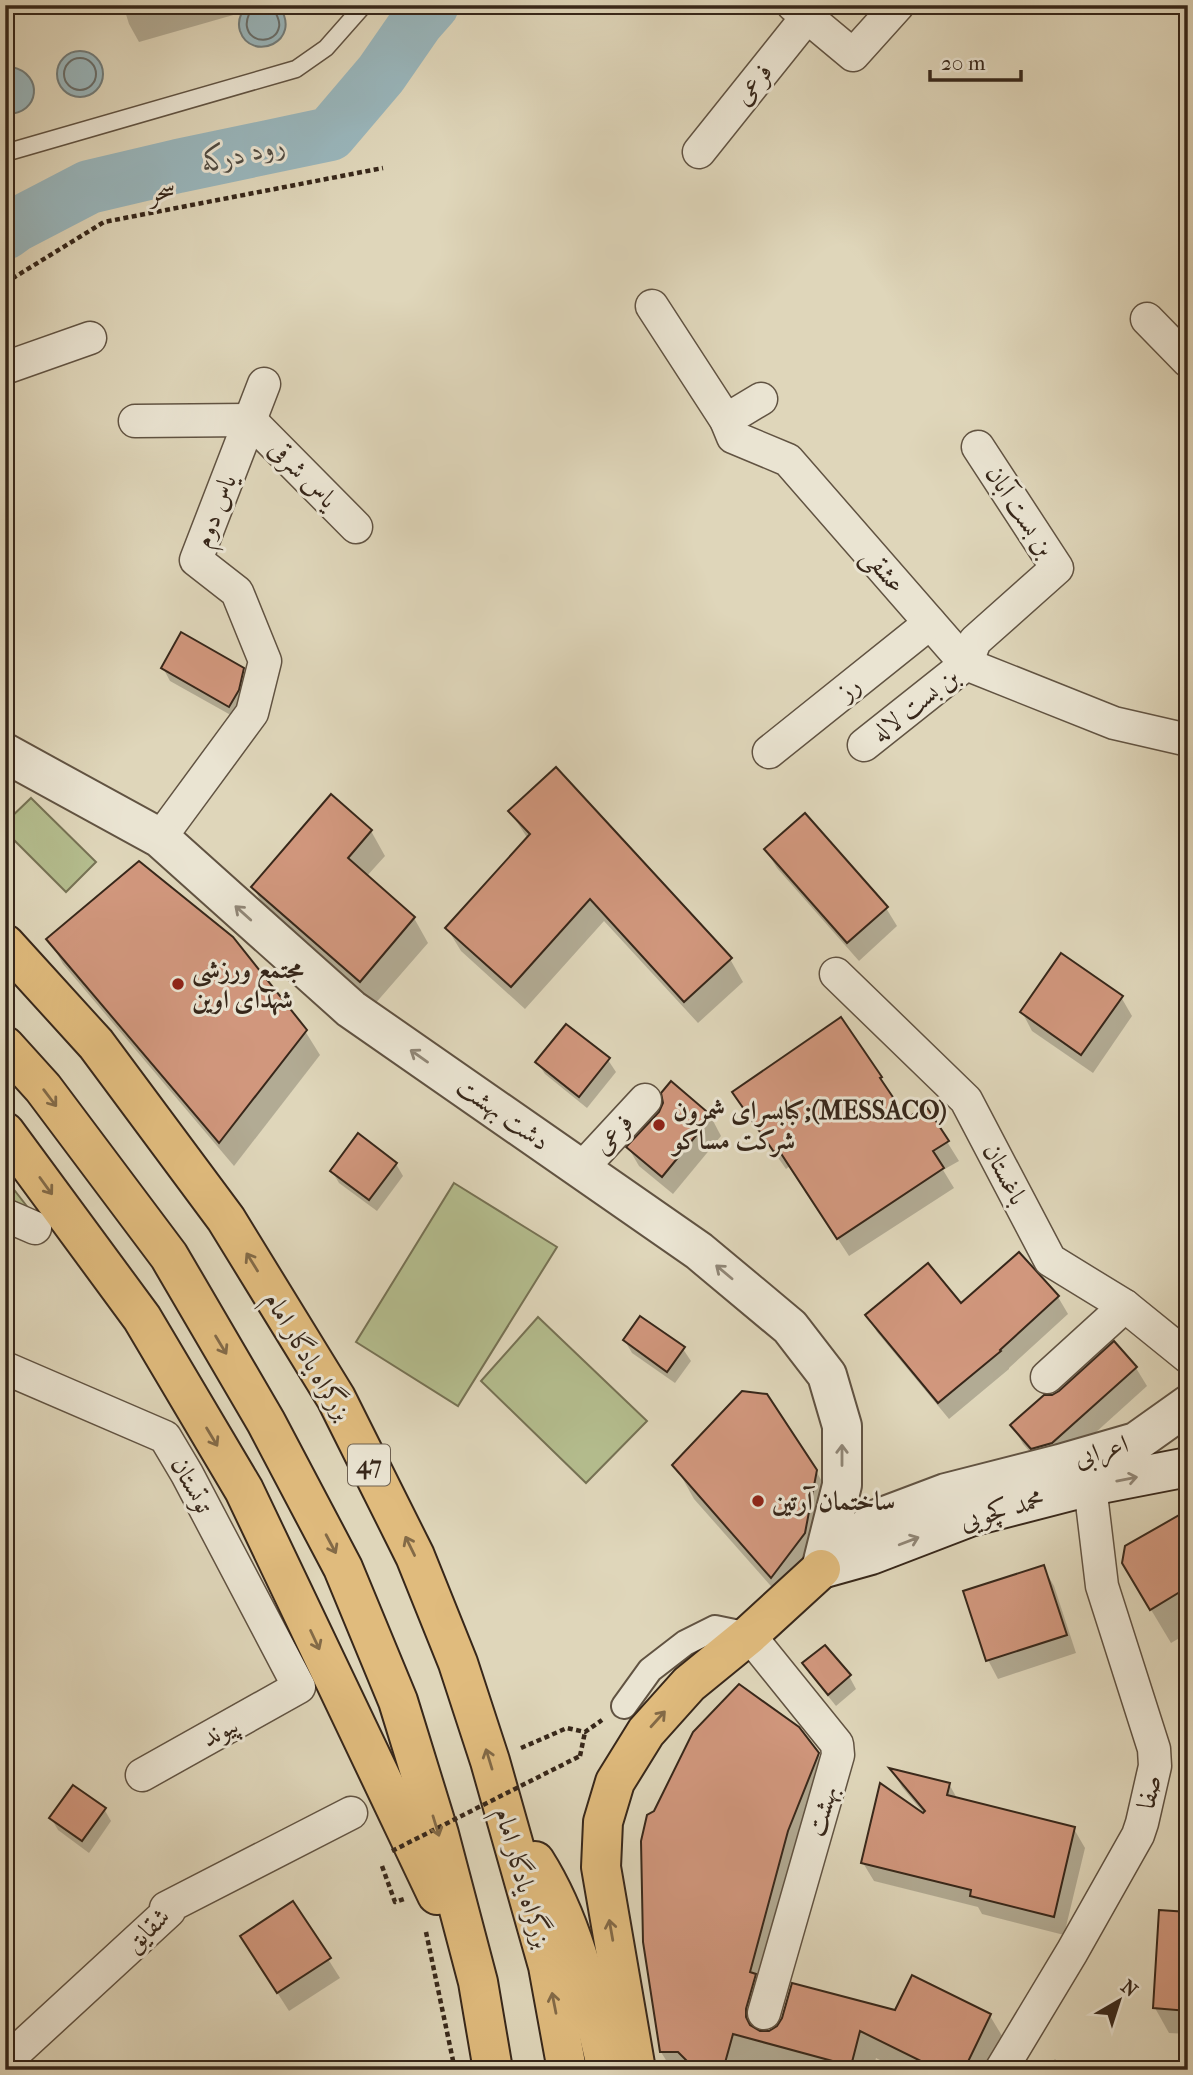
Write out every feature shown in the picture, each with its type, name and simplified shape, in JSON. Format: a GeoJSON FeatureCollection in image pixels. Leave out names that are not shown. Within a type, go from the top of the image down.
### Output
{"type":"FeatureCollection","features":[{"type":"Feature","properties":{"kind":"highway","name":"بزرگراه یادگار امام"},"geometry":{"type":"LineString","coordinates":[[5,944],[96,1044],[226,1219],[336,1398],[420,1568],[458,1663],[490,1761],[548,1966],[567,2070]]}},
{"type":"Feature","properties":{"kind":"highway"},"geometry":{"type":"LineString","coordinates":[[5,1046],[43,1088],[169,1256],[266,1422],[343,1568],[398,1701],[439,1834],[478,1982],[493,2070]]}},
{"type":"Feature","properties":{"kind":"highway"},"geometry":{"type":"LineString","coordinates":[[5,1132],[142,1318],[244,1490],[478,1982]]}},
{"type":"Feature","properties":{"kind":"highway"},"geometry":{"type":"LineString","coordinates":[[636,2070],[601,1867],[603,1822],[615,1782],[646,1732],[689,1684],[749,1635],[821,1569]]}},
{"type":"Feature","properties":{"kind":"highway"},"geometry":{"type":"LineString","coordinates":[[504,1813],[551,1886],[585,1976],[607,2070]]}},
{"type":"Feature","properties":{"kind":"street"},"geometry":{"type":"LineString","coordinates":[[800,11],[853,55],[898,5]]}},
{"type":"Feature","properties":{"kind":"street","name":"فرعی"},"geometry":{"type":"LineString","coordinates":[[699,152],[800,11]]}},
{"type":"Feature","properties":{"kind":"street","name":"عشقی"},"geometry":{"type":"LineString","coordinates":[[652,306],[726,420],[733,437],[788,460],[966,664],[1114,723],[1188,740]]}},
{"type":"Feature","properties":{"kind":"street"},"geometry":{"type":"LineString","coordinates":[[1147,319],[1188,361]]}},
{"type":"Feature","properties":{"kind":"street"},"geometry":{"type":"LineString","coordinates":[[5,368],[90,338]]}},
{"type":"Feature","properties":{"kind":"street","name":"یاس دوم"},"geometry":{"type":"LineString","coordinates":[[160,838],[252,713],[265,661],[237,592],[196,560],[264,384]]}},
{"type":"Feature","properties":{"kind":"street"},"geometry":{"type":"LineString","coordinates":[[726,420],[761,399]]}},
{"type":"Feature","properties":{"kind":"street"},"geometry":{"type":"LineString","coordinates":[[135,421],[250,420]]}},
{"type":"Feature","properties":{"kind":"street","name":"یاس شرقی"},"geometry":{"type":"LineString","coordinates":[[250,420],[356,527]]}},
{"type":"Feature","properties":{"kind":"street","name":"بن بست آبان"},"geometry":{"type":"LineString","coordinates":[[966,664],[975,641],[1057,568],[978,447]]}},
{"type":"Feature","properties":{"kind":"street","name":"رز"},"geometry":{"type":"LineString","coordinates":[[769,752],[930,623]]}},
{"type":"Feature","properties":{"kind":"street","name":"بن بست لاله"},"geometry":{"type":"LineString","coordinates":[[864,745],[966,664]]}},
{"type":"Feature","properties":{"kind":"street","name":"دشت بهشت"},"geometry":{"type":"LineString","coordinates":[[5,753],[160,838],[351,1009],[699,1251],[790,1327],[827,1376],[842,1426],[842,1485],[821,1569]]}},
{"type":"Feature","properties":{"kind":"street","name":"باغستان"},"geometry":{"type":"LineString","coordinates":[[836,974],[966,1100],[1050,1260],[1125,1306],[1188,1357]]}},
{"type":"Feature","properties":{"kind":"street","name":"فرعی"},"geometry":{"type":"LineString","coordinates":[[582,1168],[645,1100]]}},
{"type":"Feature","properties":{"kind":"street"},"geometry":{"type":"LineString","coordinates":[[5,1214],[35,1228]]}},
{"type":"Feature","properties":{"kind":"street"},"geometry":{"type":"LineString","coordinates":[[1047,1377],[1125,1306]]}},
{"type":"Feature","properties":{"kind":"street","name":"توتستان"},"geometry":{"type":"LineString","coordinates":[[5,1368],[165,1437],[299,1687]]}},
{"type":"Feature","properties":{"kind":"street","name":"اعرابی"},"geometry":{"type":"LineString","coordinates":[[821,1569],[877,1519],[946,1493],[1136,1442],[1188,1405]]}},
{"type":"Feature","properties":{"kind":"street","name":"محمد کچویی"},"geometry":{"type":"LineString","coordinates":[[821,1569],[871,1555],[970,1517],[1090,1486],[1188,1467]]}},
{"type":"Feature","properties":{"kind":"street","name":"صفا"},"geometry":{"type":"LineString","coordinates":[[1001,2070],[1138,1835],[1155,1766],[1152,1737],[1102,1586],[1090,1486]]}},
{"type":"Feature","properties":{"kind":"street"},"geometry":{"type":"LineString","coordinates":[[624,1706],[650,1670],[685,1643],[715,1628],[749,1635]]}},
{"type":"Feature","properties":{"kind":"street","name":"بهشت"},"geometry":{"type":"LineString","coordinates":[[749,1635],[837,1744],[838,1755],[764,2013]]}},
{"type":"Feature","properties":{"kind":"street","name":"پیوند"},"geometry":{"type":"LineString","coordinates":[[142,1775],[299,1687]]}},
{"type":"Feature","properties":{"kind":"street","name":"شقایق"},"geometry":{"type":"LineString","coordinates":[[5,2062],[169,1911],[166,1908],[351,1813]]}},
{"type":"Feature","properties":{"kind":"lane"},"geometry":{"type":"LineString","coordinates":[[5,153],[296,69],[326,48],[364,5]]}},
{"type":"Feature","properties":{"kind":"path","name":"سحر"},"geometry":{"type":"LineString","coordinates":[[5,283],[104,222],[383,168]]}},
{"type":"Feature","properties":{"kind":"path"},"geometry":{"type":"LineString","coordinates":[[392,1851],[580,1756],[585,1731],[567,1728],[513,1751]]}},
{"type":"Feature","properties":{"kind":"path"},"geometry":{"type":"LineString","coordinates":[[424,1920],[455,2070]]}},
{"type":"Feature","properties":{"kind":"green space"},"geometry":{"type":"Polygon","coordinates":[[[31,798],[96,862],[66,892],[5,831],[5,823],[31,798]]]}},
{"type":"Feature","properties":{"kind":"green space"},"geometry":{"type":"Polygon","coordinates":[[[5,1178],[36,1218],[5,1205],[5,1178]]]}},
{"type":"Feature","properties":{"kind":"green space"},"geometry":{"type":"Polygon","coordinates":[[[454,1183],[557,1247],[458,1406],[356,1342],[454,1183]]]}},
{"type":"Feature","properties":{"kind":"green space"},"geometry":{"type":"Polygon","coordinates":[[[538,1317],[647,1421],[586,1483],[481,1381],[538,1317]]]}},
{"type":"Feature","properties":{"kind":"water"},"geometry":{"type":"Polygon","coordinates":[[[248,5],[279,6],[285,19],[285,30],[281,38],[264,47],[254,46],[246,41],[239,24],[248,5]]]}},
{"type":"Feature","properties":{"kind":"water"},"geometry":{"type":"Polygon","coordinates":[[[80,51],[97,57],[103,74],[97,91],[80,97],[63,91],[57,74],[63,57],[80,51]]]}},
{"type":"Feature","properties":{"kind":"water"},"geometry":{"type":"Polygon","coordinates":[[[12,67],[29,77],[34,93],[26,108],[5,114],[5,68],[12,67]]]}},
{"type":"Feature","properties":{"kind":"building"},"geometry":{"type":"Polygon","coordinates":[[[181,632],[244,668],[239,690],[229,707],[161,668],[181,632]]]}},
{"type":"Feature","properties":{"kind":"building"},"geometry":{"type":"Polygon","coordinates":[[[556,767],[732,958],[684,1002],[590,899],[511,987],[445,928],[530,834],[508,811],[556,767]]]}},
{"type":"Feature","properties":{"kind":"building"},"geometry":{"type":"Polygon","coordinates":[[[331,794],[372,830],[348,858],[415,917],[360,982],[251,887],[331,794]]]}},
{"type":"Feature","properties":{"kind":"building"},"geometry":{"type":"Polygon","coordinates":[[[805,813],[888,907],[847,943],[764,849],[805,813]]]}},
{"type":"Feature","properties":{"kind":"building","name":"مجتمع ورزشی شهدای اوین"},"geometry":{"type":"Polygon","coordinates":[[[139,861],[233,937],[307,1030],[219,1143],[46,939],[139,861]]]}},
{"type":"Feature","properties":{"kind":"building"},"geometry":{"type":"Polygon","coordinates":[[[1061,953],[1123,996],[1081,1055],[1020,1012],[1061,953]]]}},
{"type":"Feature","properties":{"kind":"building"},"geometry":{"type":"Polygon","coordinates":[[[841,1017],[907,1118],[926,1106],[949,1141],[933,1151],[944,1168],[837,1239],[778,1149],[774,1152],[732,1092],[841,1017]]]}},
{"type":"Feature","properties":{"kind":"building"},"geometry":{"type":"Polygon","coordinates":[[[566,1024],[610,1058],[579,1097],[535,1062],[566,1024]]]}},
{"type":"Feature","properties":{"kind":"building"},"geometry":{"type":"Polygon","coordinates":[[[671,1081],[712,1116],[662,1177],[626,1147],[659,1112],[663,1103],[661,1093],[671,1081]]]}},
{"type":"Feature","properties":{"kind":"building"},"geometry":{"type":"Polygon","coordinates":[[[358,1133],[397,1163],[369,1200],[330,1171],[358,1133]]]}},
{"type":"Feature","properties":{"kind":"building"},"geometry":{"type":"Polygon","coordinates":[[[1019,1252],[1059,1296],[1001,1351],[938,1403],[865,1315],[928,1263],[961,1303],[1019,1252]]]}},
{"type":"Feature","properties":{"kind":"building"},"geometry":{"type":"Polygon","coordinates":[[[640,1316],[685,1347],[667,1372],[623,1340],[640,1316]]]}},
{"type":"Feature","properties":{"kind":"building"},"geometry":{"type":"Polygon","coordinates":[[[1114,1341],[1137,1367],[1052,1443],[1031,1449],[1010,1425],[1044,1395],[1059,1391],[1114,1341]]]}},
{"type":"Feature","properties":{"kind":"building","name":"ساختمان آرتین"},"geometry":{"type":"Polygon","coordinates":[[[742,1391],[767,1394],[817,1470],[805,1533],[771,1578],[672,1465],[742,1391]]]}},
{"type":"Feature","properties":{"kind":"building"},"geometry":{"type":"Polygon","coordinates":[[[1188,1510],[1188,1587],[1150,1610],[1122,1563],[1125,1546],[1188,1510]]]}},
{"type":"Feature","properties":{"kind":"building"},"geometry":{"type":"Polygon","coordinates":[[[1044,1565],[1067,1635],[986,1661],[963,1591],[1044,1565]]]}},
{"type":"Feature","properties":{"kind":"building"},"geometry":{"type":"Polygon","coordinates":[[[825,1645],[851,1675],[828,1695],[802,1663],[825,1645]]]}},
{"type":"Feature","properties":{"kind":"building"},"geometry":{"type":"Polygon","coordinates":[[[739,1684],[799,1727],[819,1753],[788,1831],[750,1972],[756,1974],[746,2009],[750,2025],[760,2031],[769,2031],[777,2026],[792,1983],[895,2010],[912,1975],[991,2014],[964,2070],[939,2070],[860,2031],[851,2066],[733,2034],[723,2070],[696,2070],[678,2052],[660,2052],[643,1942],[641,1841],[647,1815],[654,1811],[693,1732],[739,1684]]]}},
{"type":"Feature","properties":{"kind":"building"},"geometry":{"type":"Polygon","coordinates":[[[889,1768],[950,1783],[947,1795],[1075,1827],[1054,1917],[970,1896],[971,1890],[861,1863],[880,1783],[923,1813],[925,1811],[889,1768]]]}},
{"type":"Feature","properties":{"kind":"building"},"geometry":{"type":"Polygon","coordinates":[[[73,1785],[106,1808],[82,1841],[49,1818],[73,1785]]]}},
{"type":"Feature","properties":{"kind":"building"},"geometry":{"type":"Polygon","coordinates":[[[293,1901],[331,1958],[277,1993],[240,1936],[293,1901]]]}},
{"type":"Feature","properties":{"kind":"building"},"geometry":{"type":"Polygon","coordinates":[[[1159,1910],[1188,1912],[1188,2011],[1153,2008],[1159,1910]]]}},
{"type":"Feature","properties":{"kind":"waterway","name":"رود درکه"},"geometry":{"type":"LineString","coordinates":[[5,233],[89,187],[330,134],[381,74],[432,5]]}},
{"type":"Feature","properties":{"kind":"place","name":"مجتمع ورزشی شهدای اوین"},"geometry":{"type":"Point","coordinates":[178,984]}},
{"type":"Feature","properties":{"kind":"place","name":"کبابسرای شمرون;(MESSACO) شرکت مساکو"},"geometry":{"type":"Point","coordinates":[659,1125]}},
{"type":"Feature","properties":{"kind":"place","name":"ساختمان آرتین"},"geometry":{"type":"Point","coordinates":[758,1501]}}]}
